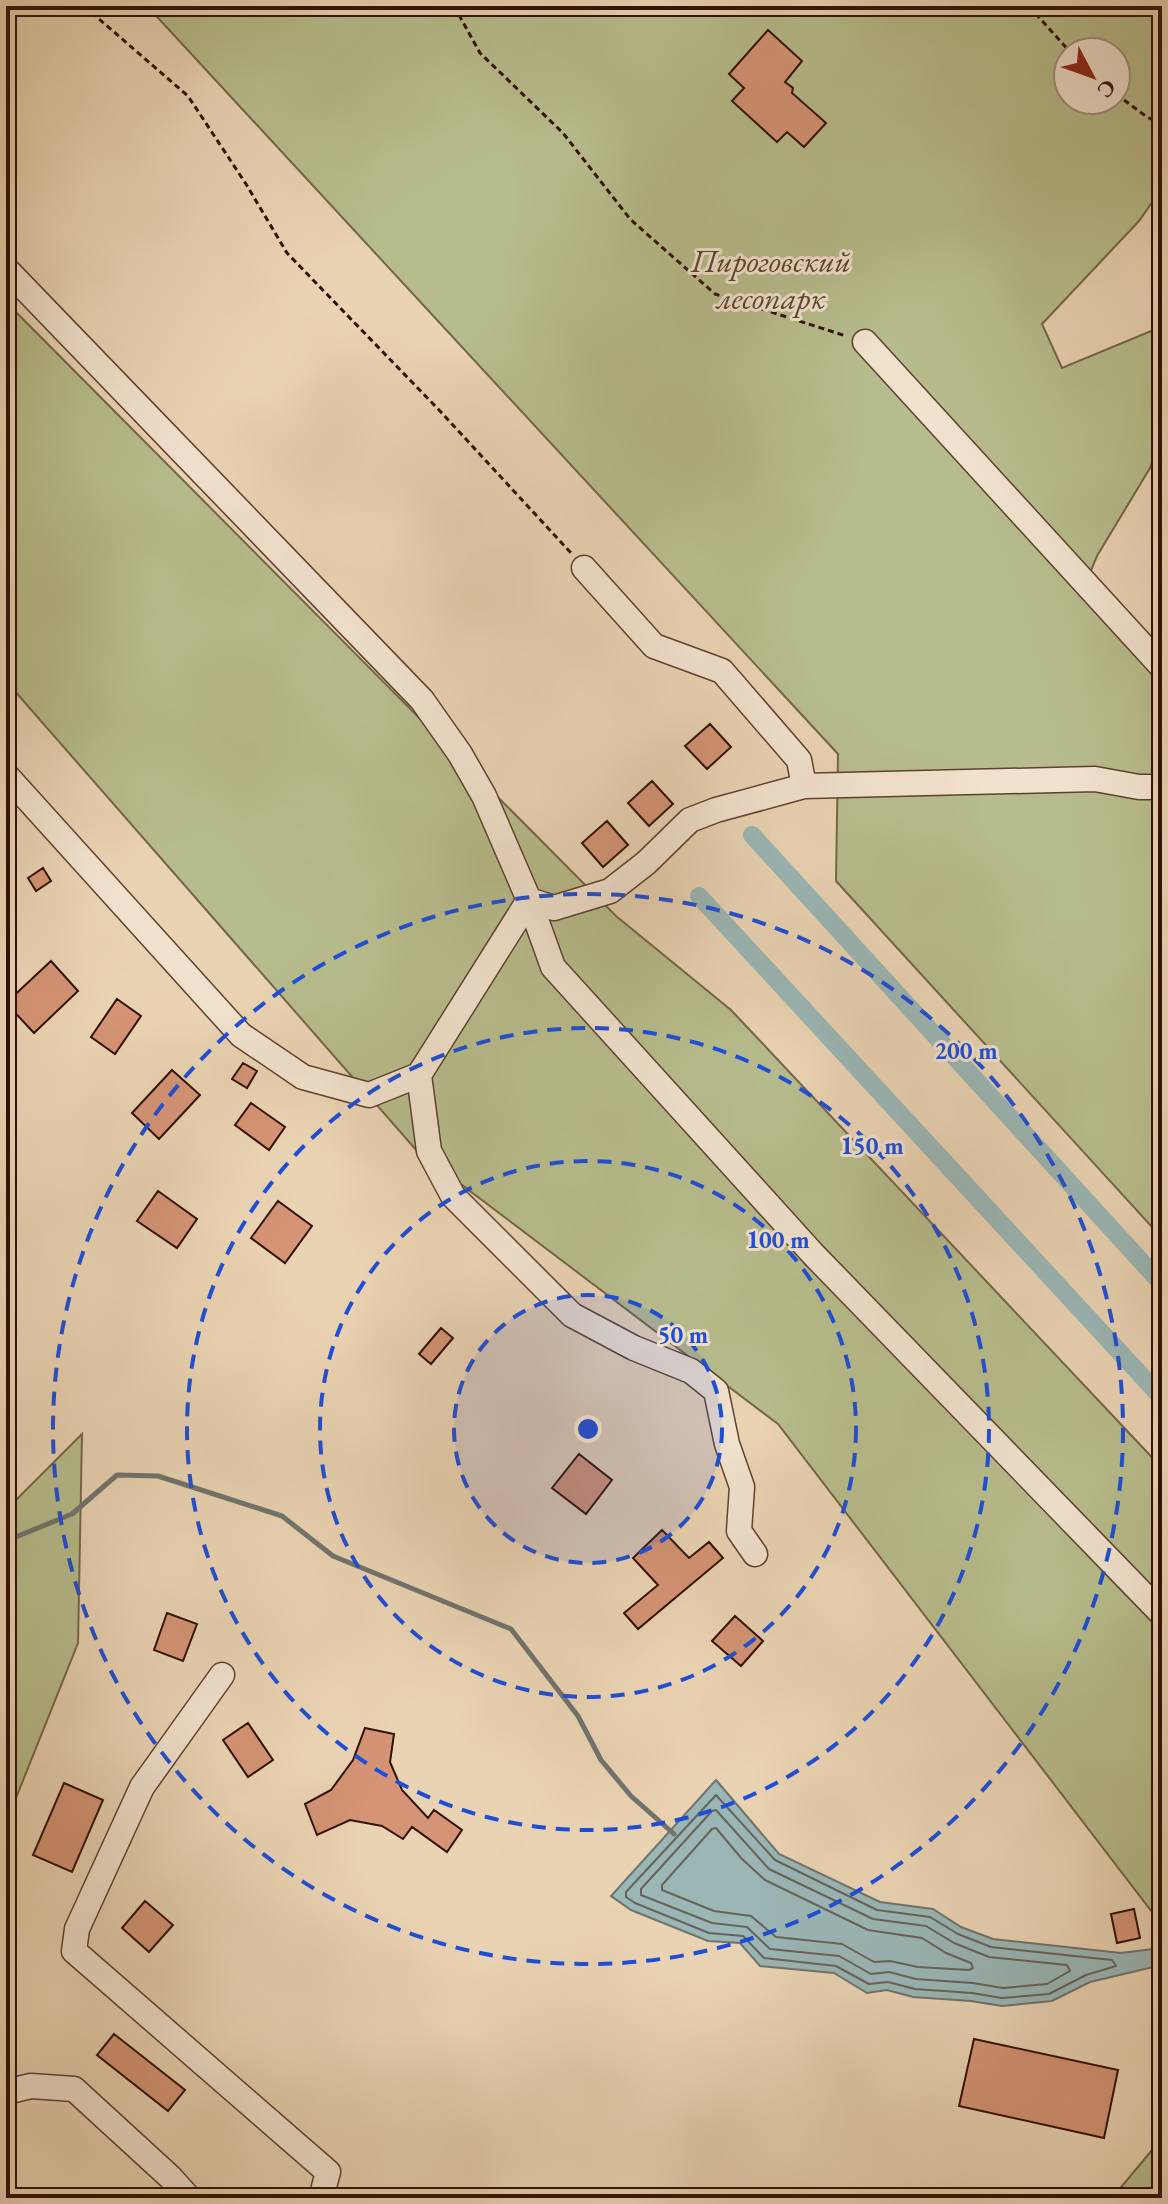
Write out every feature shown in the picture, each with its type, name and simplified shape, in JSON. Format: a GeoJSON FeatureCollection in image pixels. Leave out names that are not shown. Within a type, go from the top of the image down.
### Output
{"type":"FeatureCollection","features":[{"type":"Feature","properties":{"kind":"street"},"geometry":{"type":"LineString","coordinates":[[6,269],[422,700],[460,754],[484,796],[529,900],[553,967],[813,1254],[1162,1614]]}},
{"type":"Feature","properties":{"kind":"street"},"geometry":{"type":"LineString","coordinates":[[865,342],[1162,667]]}},
{"type":"Feature","properties":{"kind":"street"},"geometry":{"type":"LineString","coordinates":[[584,568],[654,646],[722,671],[799,760],[804,786]]}},
{"type":"Feature","properties":{"kind":"street"},"geometry":{"type":"LineString","coordinates":[[6,775],[241,1035],[303,1077],[369,1095],[419,1075],[529,900]]}},
{"type":"Feature","properties":{"kind":"street"},"geometry":{"type":"LineString","coordinates":[[529,900],[554,908],[610,891],[646,863],[690,820],[804,786],[1095,779],[1139,787],[1162,787]]}},
{"type":"Feature","properties":{"kind":"street"},"geometry":{"type":"LineString","coordinates":[[419,1075],[429,1151],[453,1196],[572,1315],[634,1348],[691,1371],[716,1391],[727,1444],[742,1487],[739,1531],[755,1554]]}},
{"type":"Feature","properties":{"kind":"street"},"geometry":{"type":"LineString","coordinates":[[222,1675],[142,1787],[77,1929],[74,1951],[328,2172],[321,2198]]}},
{"type":"Feature","properties":{"kind":"street"},"geometry":{"type":"LineString","coordinates":[[6,2092],[31,2086],[74,2089],[189,2198]]}},
{"type":"Feature","properties":{"kind":"path"},"geometry":{"type":"LineString","coordinates":[[84,6],[188,96],[287,253],[440,411],[584,568]]}},
{"type":"Feature","properties":{"kind":"path"},"geometry":{"type":"LineString","coordinates":[[454,6],[480,53],[563,133],[630,219],[715,294],[865,342]]}},
{"type":"Feature","properties":{"kind":"path"},"geometry":{"type":"LineString","coordinates":[[1029,6],[1056,36]]}},
{"type":"Feature","properties":{"kind":"path"},"geometry":{"type":"LineString","coordinates":[[1132,106],[1162,124]]}},
{"type":"Feature","properties":{"kind":"green space","name":"Пироговский лесопарк"},"geometry":{"type":"Polygon","coordinates":[[[147,6],[1162,6],[1162,188],[1139,221],[1042,324],[1062,368],[1151,331],[1162,333],[1162,436],[1150,468],[1097,556],[1084,587],[1162,675],[1162,1238],[836,881],[838,754],[147,6]]]}},
{"type":"Feature","properties":{"kind":"green space"},"geometry":{"type":"Polygon","coordinates":[[[6,302],[616,916],[731,1010],[1162,1468],[1162,1925],[778,1424],[417,1151],[6,681],[6,302]]]}},
{"type":"Feature","properties":{"kind":"green space"},"geometry":{"type":"Polygon","coordinates":[[[82,1434],[78,1643],[6,1823],[6,1510],[82,1434]]]}},
{"type":"Feature","properties":{"kind":"green space"},"geometry":{"type":"Polygon","coordinates":[[[1162,2138],[1162,2198],[1112,2198],[1162,2138]]]}},
{"type":"Feature","properties":{"kind":"water"},"geometry":{"type":"Polygon","coordinates":[[[716,1780],[779,1854],[880,1902],[933,1909],[961,1927],[993,1939],[1121,1953],[1162,1948],[1162,1965],[1090,1982],[1052,2001],[1002,2006],[913,1997],[887,1990],[867,1993],[834,1973],[760,1966],[740,1943],[708,1941],[631,1910],[611,1896],[716,1780]]]}},
{"type":"Feature","properties":{"kind":"building"},"geometry":{"type":"Polygon","coordinates":[[[768,30],[802,61],[785,82],[793,88],[792,93],[826,123],[804,147],[787,132],[777,142],[732,101],[744,88],[729,74],[768,30]]]}},
{"type":"Feature","properties":{"kind":"building"},"geometry":{"type":"Polygon","coordinates":[[[710,724],[731,747],[707,769],[685,746],[710,724]]]}},
{"type":"Feature","properties":{"kind":"building"},"geometry":{"type":"Polygon","coordinates":[[[652,781],[673,804],[649,826],[628,803],[652,781]]]}},
{"type":"Feature","properties":{"kind":"building"},"geometry":{"type":"Polygon","coordinates":[[[607,821],[628,845],[603,867],[582,843],[607,821]]]}},
{"type":"Feature","properties":{"kind":"building"},"geometry":{"type":"Polygon","coordinates":[[[43,868],[51,881],[36,891],[28,878],[43,868]]]}},
{"type":"Feature","properties":{"kind":"building"},"geometry":{"type":"Polygon","coordinates":[[[51,961],[78,991],[34,1033],[6,1003],[51,961]]]}},
{"type":"Feature","properties":{"kind":"building"},"geometry":{"type":"Polygon","coordinates":[[[117,999],[141,1016],[115,1054],[91,1037],[117,999]]]}},
{"type":"Feature","properties":{"kind":"building"},"geometry":{"type":"Polygon","coordinates":[[[243,1063],[257,1071],[247,1088],[232,1079],[243,1063]]]}},
{"type":"Feature","properties":{"kind":"building"},"geometry":{"type":"Polygon","coordinates":[[[172,1070],[200,1095],[159,1139],[132,1113],[172,1070]]]}},
{"type":"Feature","properties":{"kind":"building"},"geometry":{"type":"Polygon","coordinates":[[[251,1103],[285,1127],[269,1150],[235,1125],[251,1103]]]}},
{"type":"Feature","properties":{"kind":"building"},"geometry":{"type":"Polygon","coordinates":[[[158,1191],[197,1219],[177,1248],[137,1221],[158,1191]]]}},
{"type":"Feature","properties":{"kind":"building"},"geometry":{"type":"Polygon","coordinates":[[[278,1201],[312,1226],[285,1263],[251,1238],[278,1201]]]}},
{"type":"Feature","properties":{"kind":"building"},"geometry":{"type":"Polygon","coordinates":[[[441,1328],[453,1338],[431,1364],[419,1354],[441,1328]]]}},
{"type":"Feature","properties":{"kind":"building"},"geometry":{"type":"Polygon","coordinates":[[[579,1454],[612,1480],[586,1514],[552,1488],[579,1454]]]}},
{"type":"Feature","properties":{"kind":"building"},"geometry":{"type":"Polygon","coordinates":[[[662,1530],[689,1558],[709,1542],[723,1558],[638,1629],[624,1613],[658,1585],[633,1558],[662,1530]]]}},
{"type":"Feature","properties":{"kind":"building"},"geometry":{"type":"Polygon","coordinates":[[[167,1613],[197,1624],[183,1661],[154,1650],[167,1613]]]}},
{"type":"Feature","properties":{"kind":"building"},"geometry":{"type":"Polygon","coordinates":[[[735,1616],[763,1641],[741,1666],[712,1641],[735,1616]]]}},
{"type":"Feature","properties":{"kind":"building"},"geometry":{"type":"Polygon","coordinates":[[[248,1723],[273,1760],[248,1777],[223,1740],[248,1723]]]}},
{"type":"Feature","properties":{"kind":"building"},"geometry":{"type":"Polygon","coordinates":[[[365,1728],[394,1734],[390,1762],[402,1790],[428,1818],[434,1810],[462,1830],[447,1852],[412,1827],[403,1839],[382,1826],[350,1820],[317,1835],[305,1804],[331,1790],[353,1760],[365,1728]]]}},
{"type":"Feature","properties":{"kind":"building"},"geometry":{"type":"Polygon","coordinates":[[[64,1783],[103,1800],[72,1872],[33,1855],[64,1783]]]}},
{"type":"Feature","properties":{"kind":"building"},"geometry":{"type":"Polygon","coordinates":[[[145,1901],[173,1925],[149,1952],[122,1928],[145,1901]]]}},
{"type":"Feature","properties":{"kind":"building"},"geometry":{"type":"Polygon","coordinates":[[[1134,1909],[1140,1938],[1117,1943],[1111,1914],[1134,1909]]]}},
{"type":"Feature","properties":{"kind":"building"},"geometry":{"type":"Polygon","coordinates":[[[114,2034],[185,2090],[168,2111],[97,2055],[114,2034]]]}},
{"type":"Feature","properties":{"kind":"building"},"geometry":{"type":"Polygon","coordinates":[[[974,2039],[1118,2070],[1104,2138],[959,2106],[974,2039]]]}},
{"type":"Feature","properties":{"kind":"waterway"},"geometry":{"type":"LineString","coordinates":[[752,835],[1162,1284]]}},
{"type":"Feature","properties":{"kind":"waterway"},"geometry":{"type":"LineString","coordinates":[[699,896],[1162,1398]]}},
{"type":"Feature","properties":{"kind":"waterway"},"geometry":{"type":"LineString","coordinates":[[6,1541],[72,1514],[117,1475],[158,1476],[282,1516],[333,1556],[511,1629],[578,1716],[601,1760],[631,1796],[674,1834]]}}]}
